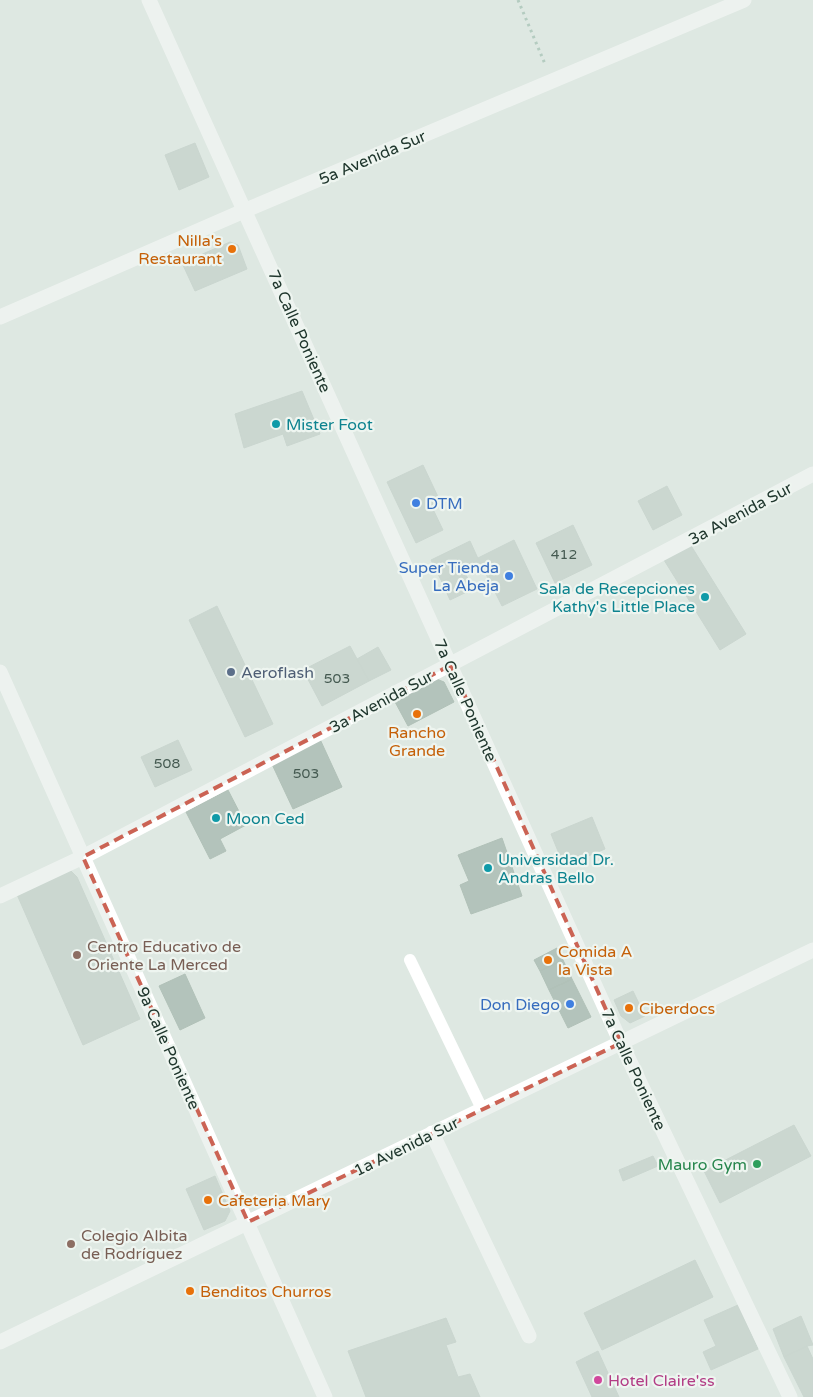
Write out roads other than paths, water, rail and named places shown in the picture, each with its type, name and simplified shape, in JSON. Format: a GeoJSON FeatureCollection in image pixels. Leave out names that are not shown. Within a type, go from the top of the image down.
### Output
{"type":"FeatureCollection","features":[{"type":"Feature","properties":{"kind":"street","name":"7a Calle Poniente"},"geometry":{"type":"LineString","coordinates":[[149,0],[190,93],[246,210],[621,1043],[790,1397]]}},
{"type":"Feature","properties":{"kind":"street","name":"5a Avenida Sur"},"geometry":{"type":"LineString","coordinates":[[0,317],[246,210],[744,0]]}},
{"type":"Feature","properties":{"kind":"street","name":"3a Avenida Sur"},"geometry":{"type":"LineString","coordinates":[[0,896],[83,856],[451,665],[813,474]]}},
{"type":"Feature","properties":{"kind":"street","name":"9a Calle Poniente"},"geometry":{"type":"LineString","coordinates":[[0,672],[325,1397]]}},
{"type":"Feature","properties":{"kind":"street","name":"1a Avenida Sur"},"geometry":{"type":"LineString","coordinates":[[0,1342],[813,950]]}},
{"type":"Feature","properties":{"kind":"street"},"geometry":{"type":"LineString","coordinates":[[432,1133],[529,1336]]}},
{"type":"Feature","properties":{"kind":"lane"},"geometry":{"type":"LineString","coordinates":[[410,960],[482,1110]]}},
{"type":"Feature","properties":{"kind":"place","name":"Nilla's Restaurant"},"geometry":{"type":"Point","coordinates":[232,249]}},
{"type":"Feature","properties":{"kind":"place","name":"Mister Foot"},"geometry":{"type":"Point","coordinates":[276,424]}},
{"type":"Feature","properties":{"kind":"place","name":"DTM"},"geometry":{"type":"Point","coordinates":[416,503]}},
{"type":"Feature","properties":{"kind":"place","name":"Super Tienda La Abeja"},"geometry":{"type":"Point","coordinates":[509,576]}},
{"type":"Feature","properties":{"kind":"place","name":"Sala de Recepciones Kathy's Little Place"},"geometry":{"type":"Point","coordinates":[705,597]}},
{"type":"Feature","properties":{"kind":"place","name":"Aeroflash"},"geometry":{"type":"Point","coordinates":[231,672]}},
{"type":"Feature","properties":{"kind":"place","name":"Rancho Grande"},"geometry":{"type":"Point","coordinates":[417,714]}},
{"type":"Feature","properties":{"kind":"place","name":"Moon Ced"},"geometry":{"type":"Point","coordinates":[216,818]}},
{"type":"Feature","properties":{"kind":"place","name":"Universidad Dr. Andras Bello"},"geometry":{"type":"Point","coordinates":[488,868]}},
{"type":"Feature","properties":{"kind":"place","name":"Centro Educativo de Oriente La Merced"},"geometry":{"type":"Point","coordinates":[77,955]}},
{"type":"Feature","properties":{"kind":"place","name":"Comida A la Vista"},"geometry":{"type":"Point","coordinates":[548,960]}},
{"type":"Feature","properties":{"kind":"place","name":"Don Diego"},"geometry":{"type":"Point","coordinates":[570,1004]}},
{"type":"Feature","properties":{"kind":"place","name":"Ciberdocs"},"geometry":{"type":"Point","coordinates":[629,1008]}},
{"type":"Feature","properties":{"kind":"place","name":"Mauro Gym"},"geometry":{"type":"Point","coordinates":[757,1164]}},
{"type":"Feature","properties":{"kind":"place","name":"Cafeteria Mary"},"geometry":{"type":"Point","coordinates":[208,1200]}},
{"type":"Feature","properties":{"kind":"place","name":"Colegio Albita de Rodríguez"},"geometry":{"type":"Point","coordinates":[71,1244]}},
{"type":"Feature","properties":{"kind":"place","name":"Benditos Churros"},"geometry":{"type":"Point","coordinates":[190,1291]}},
{"type":"Feature","properties":{"kind":"place","name":"Hotel Claire'ss"},"geometry":{"type":"Point","coordinates":[598,1380]}}]}
